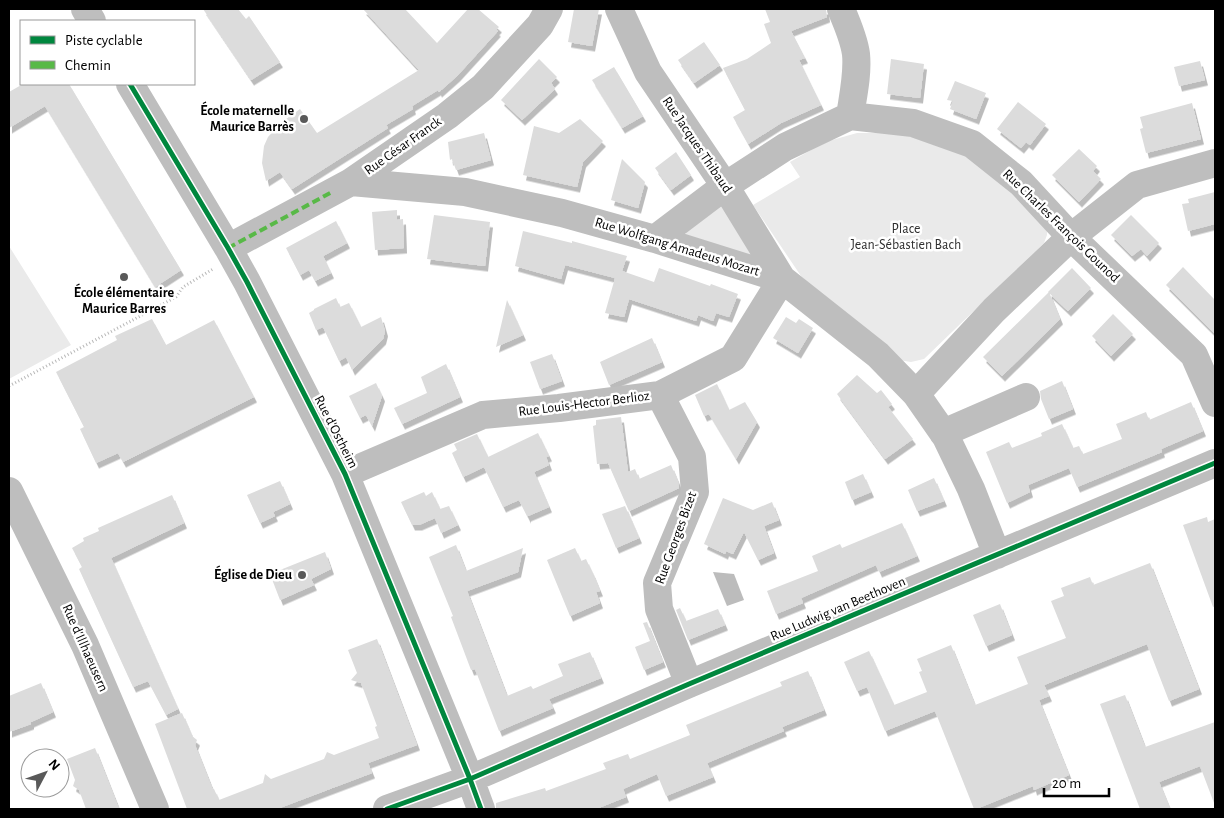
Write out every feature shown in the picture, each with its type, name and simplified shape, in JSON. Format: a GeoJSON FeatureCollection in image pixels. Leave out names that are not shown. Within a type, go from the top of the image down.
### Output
{"type":"FeatureCollection","features":[{"type":"Feature","properties":{"kind":"street"},"geometry":{"type":"LineString","coordinates":[[85,9],[91,20]]}},
{"type":"Feature","properties":{"kind":"street","name":"Rue César Franck"},"geometry":{"type":"LineString","coordinates":[[231,253],[351,182],[447,116],[483,87],[540,25],[550,9]]}},
{"type":"Feature","properties":{"kind":"street","name":"Rue Jacques Thibaud"},"geometry":{"type":"LineString","coordinates":[[619,9],[648,72],[725,186],[782,279]]}},
{"type":"Feature","properties":{"kind":"street"},"geometry":{"type":"LineString","coordinates":[[655,239],[725,186],[785,147],[850,116],[856,69],[856,52],[842,9]]}},
{"type":"Feature","properties":{"kind":"street","name":"Rue d'Ostheim"},"geometry":{"type":"LineString","coordinates":[[131,85],[231,253],[345,474],[481,809]]}},
{"type":"Feature","properties":{"kind":"street","name":"Rue Charles François Gounod"},"geometry":{"type":"LineString","coordinates":[[850,116],[913,123],[972,144],[1021,183],[1071,237],[1194,355],[1215,403]]}},
{"type":"Feature","properties":{"kind":"street"},"geometry":{"type":"LineString","coordinates":[[916,394],[994,310],[1071,237],[1137,185],[1215,163]]}},
{"type":"Feature","properties":{"kind":"street","name":"Rue Wolfgang Amadeus Mozart"},"geometry":{"type":"LineString","coordinates":[[351,182],[465,192],[562,213],[655,239],[782,279],[878,355],[916,394],[943,433],[971,490],[997,555]]}},
{"type":"Feature","properties":{"kind":"street","name":"Rue Louis-Hector Berlioz"},"geometry":{"type":"LineString","coordinates":[[345,474],[483,415],[559,408],[660,395],[733,358],[782,279]]}},
{"type":"Feature","properties":{"kind":"street","name":"Rue Georges Bizet"},"geometry":{"type":"LineString","coordinates":[[660,395],[692,457],[695,492],[656,583],[659,609],[689,684]]}},
{"type":"Feature","properties":{"kind":"street"},"geometry":{"type":"LineString","coordinates":[[943,433],[1026,397]]}},
{"type":"Feature","properties":{"kind":"street","name":"Rue Ludwig van Beethoven"},"geometry":{"type":"LineString","coordinates":[[388,809],[470,779],[689,684],[1215,463]]}},
{"type":"Feature","properties":{"kind":"street","name":"Rue d'Illhaeusern"},"geometry":{"type":"LineString","coordinates":[[9,491],[85,644],[154,809]]}},
{"type":"Feature","properties":{"kind":"path"},"geometry":{"type":"LineString","coordinates":[[9,386],[176,297],[183,287],[231,253]]}},
{"type":"Feature","properties":{"kind":"green space","name":"Place Jean-Sébastien Bach"},"geometry":{"type":"Polygon","coordinates":[[[857,133],[892,133],[920,137],[985,164],[1047,227],[1044,243],[924,359],[911,362],[899,360],[828,302],[801,276],[753,205],[800,177],[790,162],[825,142],[857,133]]]}},
{"type":"Feature","properties":{"kind":"green space"},"geometry":{"type":"Polygon","coordinates":[[[726,202],[752,254],[749,258],[685,235],[687,231],[726,202]]]}},
{"type":"Feature","properties":{"kind":"green space"},"geometry":{"type":"Polygon","coordinates":[[[9,246],[71,345],[9,379],[9,246]]]}},
{"type":"Feature","properties":{"kind":"shaded area"},"geometry":{"type":"Polygon","coordinates":[[[713,572],[734,574],[744,600],[727,606],[713,572]]]}},
{"type":"Feature","properties":{"kind":"building"},"geometry":{"type":"Polygon","coordinates":[[[203,9],[238,9],[246,19],[249,16],[280,62],[251,80],[203,9]]]}},
{"type":"Feature","properties":{"kind":"building"},"geometry":{"type":"Polygon","coordinates":[[[363,9],[405,9],[437,43],[468,9],[478,9],[499,27],[496,30],[498,31],[457,76],[439,92],[438,90],[412,106],[413,109],[386,125],[388,128],[292,189],[280,172],[266,181],[262,163],[264,146],[268,137],[282,122],[300,109],[317,133],[419,70],[363,9]]]}},
{"type":"Feature","properties":{"kind":"building"},"geometry":{"type":"Polygon","coordinates":[[[574,9],[599,9],[592,46],[568,42],[574,9]]]}},
{"type":"Feature","properties":{"kind":"building"},"geometry":{"type":"Polygon","coordinates":[[[765,9],[826,9],[827,17],[791,31],[805,58],[799,60],[821,105],[781,123],[748,144],[733,117],[745,110],[723,68],[747,59],[771,43],[764,24],[770,22],[765,9]]]}},
{"type":"Feature","properties":{"kind":"building"},"geometry":{"type":"Polygon","coordinates":[[[704,42],[720,65],[694,83],[678,60],[704,42]]]}},
{"type":"Feature","properties":{"kind":"building"},"geometry":{"type":"Polygon","coordinates":[[[539,59],[557,77],[551,83],[555,89],[522,120],[501,100],[539,59]]]}},
{"type":"Feature","properties":{"kind":"building"},"geometry":{"type":"Polygon","coordinates":[[[891,59],[924,64],[920,98],[887,94],[891,59]]]}},
{"type":"Feature","properties":{"kind":"building"},"geometry":{"type":"Polygon","coordinates":[[[1200,61],[1205,80],[1179,86],[1174,67],[1200,61]]]}},
{"type":"Feature","properties":{"kind":"building"},"geometry":{"type":"Polygon","coordinates":[[[614,67],[643,116],[622,128],[592,80],[614,67]]]}},
{"type":"Feature","properties":{"kind":"building"},"geometry":{"type":"Polygon","coordinates":[[[955,81],[986,93],[976,119],[950,109],[953,101],[947,100],[955,81]]]}},
{"type":"Feature","properties":{"kind":"building"},"geometry":{"type":"Polygon","coordinates":[[[21,85],[70,85],[181,270],[155,287],[45,106],[9,128],[9,92],[21,85]]]}},
{"type":"Feature","properties":{"kind":"building"},"geometry":{"type":"Polygon","coordinates":[[[1018,102],[1046,124],[1030,145],[1026,142],[1021,148],[997,129],[1018,102]]]}},
{"type":"Feature","properties":{"kind":"building"},"geometry":{"type":"Polygon","coordinates":[[[1192,103],[1201,139],[1146,153],[1140,129],[1143,128],[1140,117],[1192,103]]]}},
{"type":"Feature","properties":{"kind":"building"},"geometry":{"type":"Polygon","coordinates":[[[580,119],[603,141],[583,162],[577,187],[523,175],[534,126],[559,133],[580,119]]]}},
{"type":"Feature","properties":{"kind":"building"},"geometry":{"type":"Polygon","coordinates":[[[484,133],[491,160],[456,170],[452,159],[450,160],[448,142],[484,133]]]}},
{"type":"Feature","properties":{"kind":"building"},"geometry":{"type":"Polygon","coordinates":[[[1079,149],[1097,166],[1093,171],[1101,179],[1079,202],[1052,175],[1079,149]]]}},
{"type":"Feature","properties":{"kind":"building"},"geometry":{"type":"Polygon","coordinates":[[[676,152],[691,175],[671,190],[655,168],[676,152]]]}},
{"type":"Feature","properties":{"kind":"building"},"geometry":{"type":"Polygon","coordinates":[[[622,159],[645,182],[638,208],[611,200],[622,159]]]}},
{"type":"Feature","properties":{"kind":"building"},"geometry":{"type":"Polygon","coordinates":[[[1215,192],[1215,224],[1188,231],[1182,204],[1189,203],[1188,199],[1215,192]]]}},
{"type":"Feature","properties":{"kind":"building"},"geometry":{"type":"Polygon","coordinates":[[[397,210],[397,220],[403,219],[404,248],[375,250],[372,212],[397,210]]]}},
{"type":"Feature","properties":{"kind":"building"},"geometry":{"type":"Polygon","coordinates":[[[434,215],[490,222],[485,266],[427,259],[434,215]]]}},
{"type":"Feature","properties":{"kind":"building"},"geometry":{"type":"Polygon","coordinates":[[[1131,215],[1159,243],[1147,256],[1141,249],[1132,256],[1111,235],[1131,215]]]}},
{"type":"Feature","properties":{"kind":"building"},"geometry":{"type":"Polygon","coordinates":[[[336,221],[347,243],[323,256],[331,273],[315,281],[309,270],[300,275],[286,248],[336,221]]]}},
{"type":"Feature","properties":{"kind":"building"},"geometry":{"type":"Polygon","coordinates":[[[523,231],[572,243],[572,241],[627,256],[622,271],[654,282],[659,268],[738,294],[729,317],[716,313],[713,321],[698,315],[696,321],[629,299],[624,317],[605,313],[615,278],[565,265],[561,279],[515,266],[523,231]]]}},
{"type":"Feature","properties":{"kind":"building"},"geometry":{"type":"Polygon","coordinates":[[[1183,267],[1215,300],[1215,334],[1166,285],[1183,267]]]}},
{"type":"Feature","properties":{"kind":"building"},"geometry":{"type":"Polygon","coordinates":[[[1072,268],[1091,288],[1068,311],[1048,292],[1072,268]]]}},
{"type":"Feature","properties":{"kind":"building"},"geometry":{"type":"Polygon","coordinates":[[[1049,292],[1060,319],[1002,376],[983,357],[1049,292]]]}},
{"type":"Feature","properties":{"kind":"building"},"geometry":{"type":"Polygon","coordinates":[[[336,298],[340,307],[349,303],[361,327],[381,317],[385,331],[383,339],[352,370],[346,357],[339,361],[323,327],[316,330],[309,313],[336,298]]]}},
{"type":"Feature","properties":{"kind":"building"},"geometry":{"type":"Polygon","coordinates":[[[507,300],[523,335],[496,347],[507,300]]]}},
{"type":"Feature","properties":{"kind":"building"},"geometry":{"type":"Polygon","coordinates":[[[1113,314],[1133,334],[1111,356],[1092,336],[1113,314]]]}},
{"type":"Feature","properties":{"kind":"building"},"geometry":{"type":"Polygon","coordinates":[[[786,317],[796,323],[799,319],[813,328],[798,353],[773,338],[786,317]]]}},
{"type":"Feature","properties":{"kind":"building"},"geometry":{"type":"Polygon","coordinates":[[[152,319],[166,345],[214,320],[254,397],[123,462],[118,453],[96,463],[80,429],[84,427],[56,372],[117,340],[115,336],[152,319]]]}},
{"type":"Feature","properties":{"kind":"building"},"geometry":{"type":"Polygon","coordinates":[[[652,338],[662,362],[609,385],[600,362],[652,338]]]}},
{"type":"Feature","properties":{"kind":"building"},"geometry":{"type":"Polygon","coordinates":[[[552,354],[562,381],[540,389],[530,362],[552,354]]]}},
{"type":"Feature","properties":{"kind":"building"},"geometry":{"type":"Polygon","coordinates":[[[446,364],[460,397],[402,424],[394,408],[427,393],[421,377],[446,364]]]}},
{"type":"Feature","properties":{"kind":"building"},"geometry":{"type":"Polygon","coordinates":[[[857,375],[877,393],[881,390],[892,404],[888,407],[913,439],[885,459],[837,394],[857,375]]]}},
{"type":"Feature","properties":{"kind":"building"},"geometry":{"type":"Polygon","coordinates":[[[1062,381],[1073,409],[1049,419],[1040,391],[1062,381]]]}},
{"type":"Feature","properties":{"kind":"building"},"geometry":{"type":"Polygon","coordinates":[[[376,383],[382,396],[372,426],[366,415],[360,418],[349,396],[376,383]]]}},
{"type":"Feature","properties":{"kind":"building"},"geometry":{"type":"Polygon","coordinates":[[[717,384],[729,410],[745,402],[757,422],[736,459],[709,414],[704,416],[695,395],[717,384]]]}},
{"type":"Feature","properties":{"kind":"building"},"geometry":{"type":"Polygon","coordinates":[[[1191,402],[1203,431],[1161,449],[1162,452],[1077,487],[1069,468],[1028,485],[1030,492],[1007,503],[986,452],[1009,442],[1012,448],[1042,436],[1041,433],[1062,424],[1073,448],[1079,446],[1083,454],[1122,439],[1116,424],[1146,412],[1149,420],[1191,402]]]}},
{"type":"Feature","properties":{"kind":"building"},"geometry":{"type":"Polygon","coordinates":[[[621,417],[628,472],[635,469],[639,479],[671,465],[679,488],[629,511],[608,463],[597,464],[593,426],[596,425],[596,420],[621,417]]]}},
{"type":"Feature","properties":{"kind":"building"},"geometry":{"type":"Polygon","coordinates":[[[538,433],[549,456],[546,457],[549,465],[534,472],[549,507],[528,516],[528,518],[519,500],[503,507],[484,467],[463,477],[452,453],[457,450],[454,444],[477,434],[488,457],[538,433]]]}},
{"type":"Feature","properties":{"kind":"building"},"geometry":{"type":"Polygon","coordinates":[[[863,474],[871,492],[852,500],[845,482],[863,474]]]}},
{"type":"Feature","properties":{"kind":"building"},"geometry":{"type":"Polygon","coordinates":[[[934,478],[944,501],[917,511],[908,490],[934,478]]]}},
{"type":"Feature","properties":{"kind":"building"},"geometry":{"type":"Polygon","coordinates":[[[280,481],[290,504],[273,512],[275,516],[260,523],[247,495],[280,481]]]}},
{"type":"Feature","properties":{"kind":"building"},"geometry":{"type":"Polygon","coordinates":[[[424,492],[426,496],[432,492],[440,509],[449,506],[458,525],[441,533],[435,518],[419,525],[412,525],[401,502],[424,492]]]}},
{"type":"Feature","properties":{"kind":"building"},"geometry":{"type":"Polygon","coordinates":[[[172,495],[184,523],[111,558],[178,709],[166,715],[148,681],[133,687],[79,569],[82,567],[72,548],[84,541],[83,538],[99,531],[98,528],[172,495]]]}},
{"type":"Feature","properties":{"kind":"building"},"geometry":{"type":"Polygon","coordinates":[[[723,498],[753,510],[772,502],[779,520],[764,526],[774,553],[758,560],[744,532],[733,554],[726,551],[725,554],[704,544],[723,498]]]}},
{"type":"Feature","properties":{"kind":"building"},"geometry":{"type":"Polygon","coordinates":[[[625,506],[639,538],[616,548],[602,514],[625,506]]]}},
{"type":"Feature","properties":{"kind":"building"},"geometry":{"type":"Polygon","coordinates":[[[1207,517],[1208,522],[1215,519],[1215,606],[1213,607],[1183,525],[1207,517]]]}},
{"type":"Feature","properties":{"kind":"building"},"geometry":{"type":"Polygon","coordinates":[[[902,523],[917,556],[879,572],[876,565],[801,598],[803,603],[776,614],[767,591],[818,571],[812,556],[840,544],[842,548],[902,523]]]}},
{"type":"Feature","properties":{"kind":"building"},"geometry":{"type":"Polygon","coordinates":[[[456,545],[466,571],[523,548],[518,572],[467,591],[507,696],[531,686],[533,689],[563,676],[558,664],[590,652],[601,678],[549,699],[553,708],[499,731],[475,669],[471,670],[451,617],[453,616],[429,557],[456,545]]]}},
{"type":"Feature","properties":{"kind":"building"},"geometry":{"type":"Polygon","coordinates":[[[575,548],[581,561],[586,559],[593,574],[600,591],[596,592],[600,603],[570,616],[547,560],[575,548]]]}},
{"type":"Feature","properties":{"kind":"building","name":"Église de Dieu"},"geometry":{"type":"Polygon","coordinates":[[[325,552],[331,569],[311,579],[314,585],[280,600],[270,574],[325,552]]]}},
{"type":"Feature","properties":{"kind":"building"},"geometry":{"type":"Polygon","coordinates":[[[1150,563],[1199,689],[1169,701],[1147,644],[1044,685],[1049,696],[1039,700],[1069,775],[1034,790],[1033,786],[976,809],[974,809],[935,711],[885,731],[867,687],[857,691],[844,662],[869,651],[894,705],[927,692],[919,672],[922,671],[917,659],[951,645],[975,705],[1028,684],[1017,657],[1066,638],[1051,601],[1064,596],[1061,588],[1090,577],[1093,585],[1150,563]]]}},
{"type":"Feature","properties":{"kind":"building"},"geometry":{"type":"Polygon","coordinates":[[[1000,604],[1012,635],[986,646],[973,615],[1000,604]]]}},
{"type":"Feature","properties":{"kind":"building"},"geometry":{"type":"Polygon","coordinates":[[[680,608],[686,621],[718,609],[725,625],[688,640],[676,610],[680,608]]]}},
{"type":"Feature","properties":{"kind":"building"},"geometry":{"type":"Polygon","coordinates":[[[647,622],[663,662],[644,670],[635,647],[650,641],[643,623],[647,622]]]}},
{"type":"Feature","properties":{"kind":"building"},"geometry":{"type":"Polygon","coordinates":[[[377,639],[417,745],[368,763],[372,773],[277,809],[187,809],[155,724],[182,713],[192,736],[197,740],[195,745],[212,788],[219,800],[263,783],[265,774],[271,779],[324,759],[327,752],[334,755],[379,738],[375,727],[377,726],[361,683],[351,680],[357,673],[348,650],[377,639]]]}},
{"type":"Feature","properties":{"kind":"building"},"geometry":{"type":"Polygon","coordinates":[[[808,671],[824,710],[782,727],[784,731],[707,763],[713,777],[666,796],[657,774],[623,789],[626,797],[596,809],[496,809],[496,803],[545,788],[546,791],[606,769],[603,763],[628,754],[630,759],[690,735],[686,725],[782,686],[780,682],[808,671]]]}},
{"type":"Feature","properties":{"kind":"building"},"geometry":{"type":"Polygon","coordinates":[[[41,683],[53,712],[31,722],[31,724],[9,732],[9,696],[41,683]]]}},
{"type":"Feature","properties":{"kind":"building"},"geometry":{"type":"Polygon","coordinates":[[[1125,695],[1145,747],[1215,722],[1215,803],[1200,766],[1159,782],[1170,809],[1140,809],[1100,704],[1125,695]]]}},
{"type":"Feature","properties":{"kind":"building"},"geometry":{"type":"Polygon","coordinates":[[[95,748],[119,809],[86,809],[79,790],[73,786],[75,780],[70,767],[70,758],[95,748]]]}},
{"type":"Feature","properties":{"kind":"marked path"},"geometry":{"type":"LineString","coordinates":[[228,248],[332,192]]}},
{"type":"Feature","properties":{"kind":"cycle path"},"geometry":{"type":"LineString","coordinates":[[131,85],[247,282],[345,474],[481,809]]}},
{"type":"Feature","properties":{"kind":"cycle path"},"geometry":{"type":"LineString","coordinates":[[387,809],[470,779],[689,684],[1215,463]]}},
{"type":"Feature","properties":{"kind":"place","name":"École maternelle Maurice Barrès"},"geometry":{"type":"Point","coordinates":[304,119]}},
{"type":"Feature","properties":{"kind":"place","name":"École élémentaire Maurice Barres"},"geometry":{"type":"Point","coordinates":[124,277]}},
{"type":"Feature","properties":{"kind":"place","name":"Église de Dieu"},"geometry":{"type":"Point","coordinates":[302,575]}}]}
